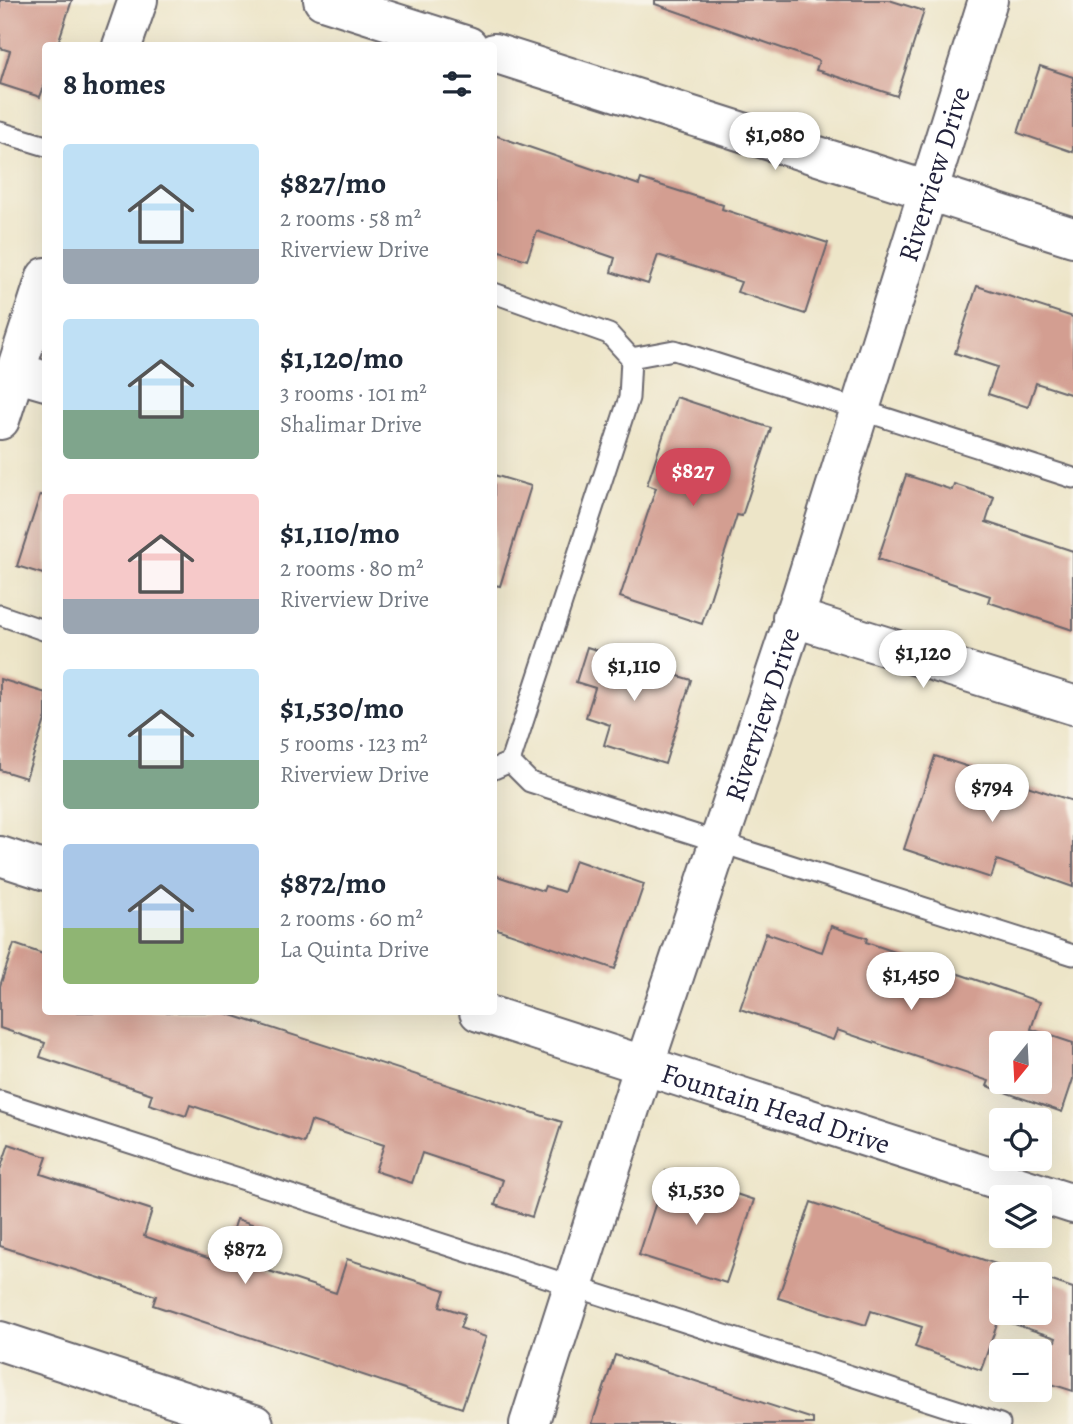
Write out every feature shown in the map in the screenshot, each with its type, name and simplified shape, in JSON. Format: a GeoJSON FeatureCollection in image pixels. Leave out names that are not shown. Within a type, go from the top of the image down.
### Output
{"type":"FeatureCollection","features":[{"type":"Feature","properties":{"kind":"street"},"geometry":{"type":"LineString","coordinates":[[123,42],[138,0]]}},
{"type":"Feature","properties":{"kind":"street"},"geometry":{"type":"LineString","coordinates":[[323,0],[455,42]]}},
{"type":"Feature","properties":{"kind":"street","name":"Riverview Drive"},"geometry":{"type":"LineString","coordinates":[[528,1424],[792,617],[988,0]]}},
{"type":"Feature","properties":{"kind":"street"},"geometry":{"type":"LineString","coordinates":[[497,54],[1073,237]]}},
{"type":"Feature","properties":{"kind":"street"},"geometry":{"type":"LineString","coordinates":[[0,420],[30,376],[42,302]]}},
{"type":"Feature","properties":{"kind":"street"},"geometry":{"type":"LineString","coordinates":[[792,617],[1073,705]]}},
{"type":"Feature","properties":{"kind":"street"},"geometry":{"type":"LineString","coordinates":[[0,856],[42,869]]}},
{"type":"Feature","properties":{"kind":"street","name":"Fountain Head Drive"},"geometry":{"type":"LineString","coordinates":[[488,1015],[1073,1204]]}},
{"type":"Feature","properties":{"kind":"street"},"geometry":{"type":"LineString","coordinates":[[0,1341],[254,1424]]}},
{"type":"Feature","properties":{"kind":"lane"},"geometry":{"type":"LineString","coordinates":[[0,132],[42,145]]}},
{"type":"Feature","properties":{"kind":"lane"},"geometry":{"type":"LineString","coordinates":[[497,294],[609,334],[631,358],[629,398],[502,765],[530,782],[1073,954]]}},
{"type":"Feature","properties":{"kind":"lane"},"geometry":{"type":"LineString","coordinates":[[631,358],[674,350],[1073,478]]}},
{"type":"Feature","properties":{"kind":"lane"},"geometry":{"type":"LineString","coordinates":[[0,615],[42,630]]}},
{"type":"Feature","properties":{"kind":"lane"},"geometry":{"type":"LineString","coordinates":[[0,1101],[1000,1424]]}},
{"type":"Feature","properties":{"kind":"building"},"geometry":{"type":"Polygon","coordinates":[[[0,0],[72,0],[58,42],[42,42],[40,97],[0,84],[10,51],[0,48],[0,0]]]}},
{"type":"Feature","properties":{"kind":"building"},"geometry":{"type":"Polygon","coordinates":[[[655,0],[889,0],[924,11],[897,96],[816,70],[819,61],[655,4],[655,0]]]}},
{"type":"Feature","properties":{"kind":"building"},"geometry":{"type":"Polygon","coordinates":[[[1040,66],[1073,77],[1073,152],[1018,133],[1040,66]]]}},
{"type":"Feature","properties":{"kind":"building"},"geometry":{"type":"Polygon","coordinates":[[[497,136],[639,185],[641,179],[723,205],[722,209],[828,243],[805,314],[737,292],[741,282],[658,255],[648,284],[611,272],[615,258],[537,231],[527,260],[497,250],[497,136]]]}},
{"type":"Feature","properties":{"kind":"building"},"geometry":{"type":"Polygon","coordinates":[[[977,286],[1073,317],[1073,395],[1036,383],[1028,407],[988,394],[997,367],[955,353],[977,286]]]}},
{"type":"Feature","properties":{"kind":"building"},"geometry":{"type":"Polygon","coordinates":[[[676,397],[771,428],[742,516],[737,515],[702,624],[620,597],[656,488],[647,485],[676,397]]]}},
{"type":"Feature","properties":{"kind":"building"},"geometry":{"type":"Polygon","coordinates":[[[906,475],[952,490],[954,484],[994,497],[986,522],[1073,551],[1073,630],[988,602],[990,596],[878,559],[906,475]]]}},
{"type":"Feature","properties":{"kind":"building"},"geometry":{"type":"Polygon","coordinates":[[[497,476],[531,486],[500,586],[497,586],[497,476]]]}},
{"type":"Feature","properties":{"kind":"building"},"geometry":{"type":"Polygon","coordinates":[[[40,495],[42,495],[42,574],[17,566],[40,495]]]}},
{"type":"Feature","properties":{"kind":"building"},"geometry":{"type":"Polygon","coordinates":[[[587,647],[691,680],[665,764],[604,745],[610,725],[586,717],[595,688],[576,682],[587,647]]]}},
{"type":"Feature","properties":{"kind":"building"},"geometry":{"type":"Polygon","coordinates":[[[0,679],[42,692],[42,729],[26,778],[0,770],[0,679]]]}},
{"type":"Feature","properties":{"kind":"building"},"geometry":{"type":"Polygon","coordinates":[[[935,756],[1073,801],[1073,887],[997,860],[991,878],[904,849],[935,756]]]}},
{"type":"Feature","properties":{"kind":"building"},"geometry":{"type":"Polygon","coordinates":[[[575,860],[644,884],[615,969],[497,929],[497,876],[543,891],[545,886],[564,892],[575,860]]]}},
{"type":"Feature","properties":{"kind":"building"},"geometry":{"type":"Polygon","coordinates":[[[831,926],[867,938],[866,942],[1040,1002],[1031,1029],[1037,1031],[989,1031],[989,1081],[837,1030],[833,1040],[740,1009],[766,933],[822,952],[831,926]]]}},
{"type":"Feature","properties":{"kind":"building"},"geometry":{"type":"Polygon","coordinates":[[[14,944],[42,954],[42,1015],[231,1015],[562,1122],[532,1217],[495,1205],[503,1180],[422,1153],[412,1183],[375,1171],[384,1145],[311,1121],[304,1143],[190,1105],[186,1116],[149,1104],[152,1094],[40,1057],[45,1043],[0,1028],[0,986],[14,944]]]}},
{"type":"Feature","properties":{"kind":"building"},"geometry":{"type":"Polygon","coordinates":[[[1052,1036],[1073,1043],[1073,1079],[1062,1112],[1010,1094],[1052,1094],[1052,1036]]]}},
{"type":"Feature","properties":{"kind":"building"},"geometry":{"type":"Polygon","coordinates":[[[9,1144],[47,1157],[41,1174],[152,1210],[144,1236],[222,1263],[237,1219],[276,1232],[263,1269],[336,1293],[347,1259],[445,1290],[440,1306],[465,1314],[460,1328],[486,1337],[462,1408],[153,1305],[156,1296],[0,1246],[0,1170],[9,1144]]]}},
{"type":"Feature","properties":{"kind":"building"},"geometry":{"type":"Polygon","coordinates":[[[666,1171],[754,1200],[726,1283],[639,1255],[666,1171]]]}},
{"type":"Feature","properties":{"kind":"building"},"geometry":{"type":"Polygon","coordinates":[[[811,1202],[990,1262],[989,1325],[997,1325],[992,1339],[989,1339],[981,1370],[915,1347],[922,1327],[871,1311],[866,1325],[778,1298],[811,1202]]]}},
{"type":"Feature","properties":{"kind":"building"},"geometry":{"type":"Polygon","coordinates":[[[1052,1281],[1073,1288],[1073,1391],[1052,1384],[1052,1350],[1056,1338],[1017,1325],[1052,1325],[1052,1281]]]}},
{"type":"Feature","properties":{"kind":"building"},"geometry":{"type":"Polygon","coordinates":[[[615,1355],[813,1419],[813,1424],[592,1424],[615,1355]]]}}]}
